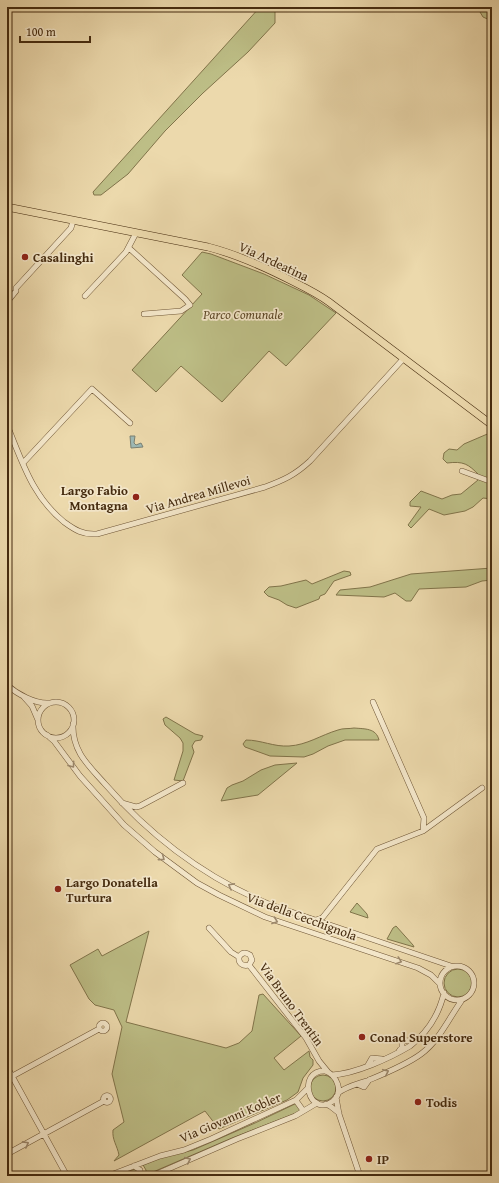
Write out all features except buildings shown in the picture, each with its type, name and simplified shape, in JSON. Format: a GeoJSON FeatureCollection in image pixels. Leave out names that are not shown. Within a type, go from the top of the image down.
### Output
{"type":"FeatureCollection","features":[{"type":"Feature","properties":{"kind":"main road","name":"Via Ardeatina"},"geometry":{"type":"LineString","coordinates":[[7,207],[222,251],[239,256],[325,298],[492,425]]}},
{"type":"Feature","properties":{"kind":"street"},"geometry":{"type":"LineString","coordinates":[[7,302],[16,292],[16,288],[70,229],[73,221]]}},
{"type":"Feature","properties":{"kind":"street"},"geometry":{"type":"LineString","coordinates":[[85,296],[129,248],[136,233]]}},
{"type":"Feature","properties":{"kind":"street"},"geometry":{"type":"LineString","coordinates":[[129,248],[190,305],[181,311],[144,314]]}},
{"type":"Feature","properties":{"kind":"street"},"geometry":{"type":"LineString","coordinates":[[7,306],[9,310],[7,313]]}},
{"type":"Feature","properties":{"kind":"street","name":"Via Andrea Millevoi"},"geometry":{"type":"LineString","coordinates":[[7,425],[32,484],[43,501],[60,518],[73,528],[85,534],[94,535],[265,487],[288,479],[310,461],[404,358]]}},
{"type":"Feature","properties":{"kind":"street"},"geometry":{"type":"LineString","coordinates":[[23,463],[92,389],[130,423]]}},
{"type":"Feature","properties":{"kind":"street"},"geometry":{"type":"LineString","coordinates":[[462,471],[492,482]]}},
{"type":"Feature","properties":{"kind":"street"},"geometry":{"type":"LineString","coordinates":[[7,685],[22,695],[37,702],[58,702],[64,704],[72,712],[74,718],[70,731],[65,735],[54,737],[47,735],[39,726],[32,706],[22,695]]}},
{"type":"Feature","properties":{"kind":"street"},"geometry":{"type":"LineString","coordinates":[[374,702],[424,818],[423,832]]}},
{"type":"Feature","properties":{"kind":"street"},"geometry":{"type":"LineString","coordinates":[[38,720],[40,712],[49,703]]}},
{"type":"Feature","properties":{"kind":"street","name":"Via della Cecchignola"},"geometry":{"type":"LineString","coordinates":[[73,724],[73,736],[79,753],[121,803],[140,822],[172,849],[212,876],[248,895],[314,920],[451,966]]}},
{"type":"Feature","properties":{"kind":"street","name":"Via della Cecchignola"},"geometry":{"type":"LineString","coordinates":[[47,735],[54,741],[73,768],[99,799],[124,825],[155,852],[191,879],[219,896],[265,917],[418,968],[431,975],[440,984]]}},
{"type":"Feature","properties":{"kind":"street"},"geometry":{"type":"LineString","coordinates":[[121,803],[134,807],[140,806],[183,783]]}},
{"type":"Feature","properties":{"kind":"street"},"geometry":{"type":"LineString","coordinates":[[314,920],[320,920],[377,849],[423,832],[482,788]]}},
{"type":"Feature","properties":{"kind":"street"},"geometry":{"type":"LineString","coordinates":[[140,806],[137,813],[140,822]]}},
{"type":"Feature","properties":{"kind":"street"},"geometry":{"type":"LineString","coordinates":[[330,908],[326,918],[326,922],[330,925]]}},
{"type":"Feature","properties":{"kind":"street","name":"Via Bruno Trentin"},"geometry":{"type":"LineString","coordinates":[[209,928],[229,951],[239,957],[241,964],[244,966],[249,965]]}},
{"type":"Feature","properties":{"kind":"street","name":"Via Bruno Trentin"},"geometry":{"type":"LineString","coordinates":[[239,957],[241,954],[246,953],[250,955],[252,960],[249,965]]}},
{"type":"Feature","properties":{"kind":"street","name":"Via Bruno Trentin"},"geometry":{"type":"LineString","coordinates":[[249,965],[306,1038],[317,1058],[330,1073]]}},
{"type":"Feature","properties":{"kind":"street"},"geometry":{"type":"LineString","coordinates":[[326,1104],[331,1102],[347,1087],[370,1080],[413,1059],[428,1049],[462,1000],[472,992],[475,982],[472,974],[466,968],[461,966],[451,966],[442,976],[440,984],[444,993],[448,997],[454,1000],[462,1000]]}},
{"type":"Feature","properties":{"kind":"street"},"geometry":{"type":"LineString","coordinates":[[339,1114],[330,1106],[317,1103],[310,1097],[308,1088],[309,1082],[314,1074],[322,1071],[330,1073],[352,1072],[367,1066],[372,1058],[382,1059],[410,1046],[428,1027],[440,1007],[444,993]]}},
{"type":"Feature","properties":{"kind":"street"},"geometry":{"type":"LineString","coordinates":[[7,1084],[10,1078],[99,1029]]}},
{"type":"Feature","properties":{"kind":"street"},"geometry":{"type":"LineString","coordinates":[[397,1052],[402,1047],[402,1039],[413,1041],[420,1037]]}},
{"type":"Feature","properties":{"kind":"street","name":"Via Bruno Trentin"},"geometry":{"type":"LineString","coordinates":[[314,1074],[317,1068],[317,1058]]}},
{"type":"Feature","properties":{"kind":"street"},"geometry":{"type":"LineString","coordinates":[[7,1067],[10,1078],[44,1134],[67,1176]]}},
{"type":"Feature","properties":{"kind":"street"},"geometry":{"type":"LineString","coordinates":[[330,1073],[336,1080],[339,1114],[360,1176]]}},
{"type":"Feature","properties":{"kind":"street","name":"Via Giovanni Kobler"},"geometry":{"type":"LineString","coordinates":[[108,1176],[160,1156],[191,1148],[244,1125],[296,1100],[308,1088]]}},
{"type":"Feature","properties":{"kind":"street"},"geometry":{"type":"LineString","coordinates":[[7,1154],[104,1101]]}},
{"type":"Feature","properties":{"kind":"street"},"geometry":{"type":"LineString","coordinates":[[297,1102],[302,1109]]}},
{"type":"Feature","properties":{"kind":"street","name":"Via Giovanni Kobler"},"geometry":{"type":"LineString","coordinates":[[152,1176],[295,1116],[317,1103]]}},
{"type":"Feature","properties":{"kind":"street"},"geometry":{"type":"LineString","coordinates":[[134,1166],[140,1170],[140,1176]]}},
{"type":"Feature","properties":{"kind":"green space"},"geometry":{"type":"Polygon","coordinates":[[[260,7],[273,7],[275,10],[275,23],[248,52],[203,93],[165,131],[128,174],[101,195],[94,195],[93,192],[260,7]]]}},
{"type":"Feature","properties":{"kind":"green space"},"geometry":{"type":"Polygon","coordinates":[[[477,7],[492,7],[492,21],[483,17],[477,7]]]}},
{"type":"Feature","properties":{"kind":"green space","name":"Parco Comunale"},"geometry":{"type":"Polygon","coordinates":[[[202,252],[264,274],[309,295],[336,313],[286,366],[269,351],[222,402],[181,366],[156,392],[132,370],[202,294],[182,275],[202,252]]]}},
{"type":"Feature","properties":{"kind":"green space"},"geometry":{"type":"Polygon","coordinates":[[[492,432],[492,499],[483,498],[473,507],[465,511],[444,515],[429,509],[411,528],[408,525],[421,507],[410,506],[410,502],[421,491],[442,499],[452,495],[461,494],[478,480],[479,475],[469,466],[458,462],[447,463],[443,459],[444,453],[449,449],[457,450],[464,444],[492,432]]]}},
{"type":"Feature","properties":{"kind":"green space"},"geometry":{"type":"Polygon","coordinates":[[[492,568],[492,580],[482,581],[466,587],[419,589],[411,601],[406,601],[395,593],[384,597],[336,595],[340,590],[370,587],[411,574],[492,568]]]}},
{"type":"Feature","properties":{"kind":"green space"},"geometry":{"type":"Polygon","coordinates":[[[344,571],[350,572],[351,575],[334,581],[325,594],[320,596],[319,599],[296,608],[268,596],[264,592],[269,587],[281,586],[306,580],[312,584],[344,571]]]}},
{"type":"Feature","properties":{"kind":"green space"},"geometry":{"type":"Polygon","coordinates":[[[166,717],[195,734],[203,736],[201,740],[195,741],[192,746],[194,752],[183,781],[174,780],[183,751],[183,743],[180,738],[165,725],[163,719],[166,717]]]}},
{"type":"Feature","properties":{"kind":"green space"},"geometry":{"type":"Polygon","coordinates":[[[354,728],[373,731],[378,736],[379,740],[345,740],[304,757],[270,756],[245,747],[243,744],[246,740],[278,745],[296,745],[308,742],[340,729],[354,728]]]}},
{"type":"Feature","properties":{"kind":"green space"},"geometry":{"type":"Polygon","coordinates":[[[297,763],[258,795],[221,801],[227,788],[243,781],[261,770],[275,765],[297,763]]]}},
{"type":"Feature","properties":{"kind":"green space"},"geometry":{"type":"Polygon","coordinates":[[[357,903],[367,914],[368,918],[350,912],[357,903]]]}},
{"type":"Feature","properties":{"kind":"green space"},"geometry":{"type":"Polygon","coordinates":[[[396,926],[414,947],[387,939],[393,928],[396,926]]]}},
{"type":"Feature","properties":{"kind":"green space"},"geometry":{"type":"Polygon","coordinates":[[[149,931],[126,1022],[226,1048],[239,1043],[252,1031],[259,995],[263,994],[301,1036],[274,1058],[284,1070],[309,1051],[310,1057],[313,1060],[313,1065],[303,1078],[298,1092],[287,1100],[219,1129],[205,1111],[114,1161],[119,1155],[114,1140],[113,1130],[124,1122],[112,1074],[122,1027],[114,1010],[95,1005],[89,999],[70,965],[98,949],[102,956],[149,931]]]}},
{"type":"Feature","properties":{"kind":"green space"},"geometry":{"type":"Polygon","coordinates":[[[458,969],[468,973],[472,983],[468,993],[458,997],[448,993],[444,983],[448,973],[458,969]]]}},
{"type":"Feature","properties":{"kind":"green space"},"geometry":{"type":"Polygon","coordinates":[[[323,1075],[332,1079],[336,1088],[332,1097],[323,1101],[314,1097],[310,1088],[314,1079],[323,1075]]]}},
{"type":"Feature","properties":{"kind":"green space"},"geometry":{"type":"Polygon","coordinates":[[[297,1103],[301,1110],[294,1114],[232,1138],[146,1175],[146,1170],[143,1165],[160,1158],[193,1150],[297,1103]]]}},
{"type":"Feature","properties":{"kind":"green space"},"geometry":{"type":"Polygon","coordinates":[[[135,1169],[138,1171],[138,1176],[116,1176],[135,1169]]]}},
{"type":"Feature","properties":{"kind":"water"},"geometry":{"type":"Polygon","coordinates":[[[130,436],[135,436],[134,443],[136,445],[141,443],[143,447],[131,448],[130,436]]]}},
{"type":"Feature","properties":{"kind":"place","name":"Casalinghi"},"geometry":{"type":"Point","coordinates":[25,257]}},
{"type":"Feature","properties":{"kind":"place","name":"Largo Fabio Montagna"},"geometry":{"type":"Point","coordinates":[136,497]}},
{"type":"Feature","properties":{"kind":"place","name":"Largo Donatella Turtura"},"geometry":{"type":"Point","coordinates":[58,889]}},
{"type":"Feature","properties":{"kind":"place","name":"Conad Superstore"},"geometry":{"type":"Point","coordinates":[362,1037]}},
{"type":"Feature","properties":{"kind":"place","name":"Todis"},"geometry":{"type":"Point","coordinates":[418,1102]}},
{"type":"Feature","properties":{"kind":"place","name":"IP"},"geometry":{"type":"Point","coordinates":[369,1159]}}]}
